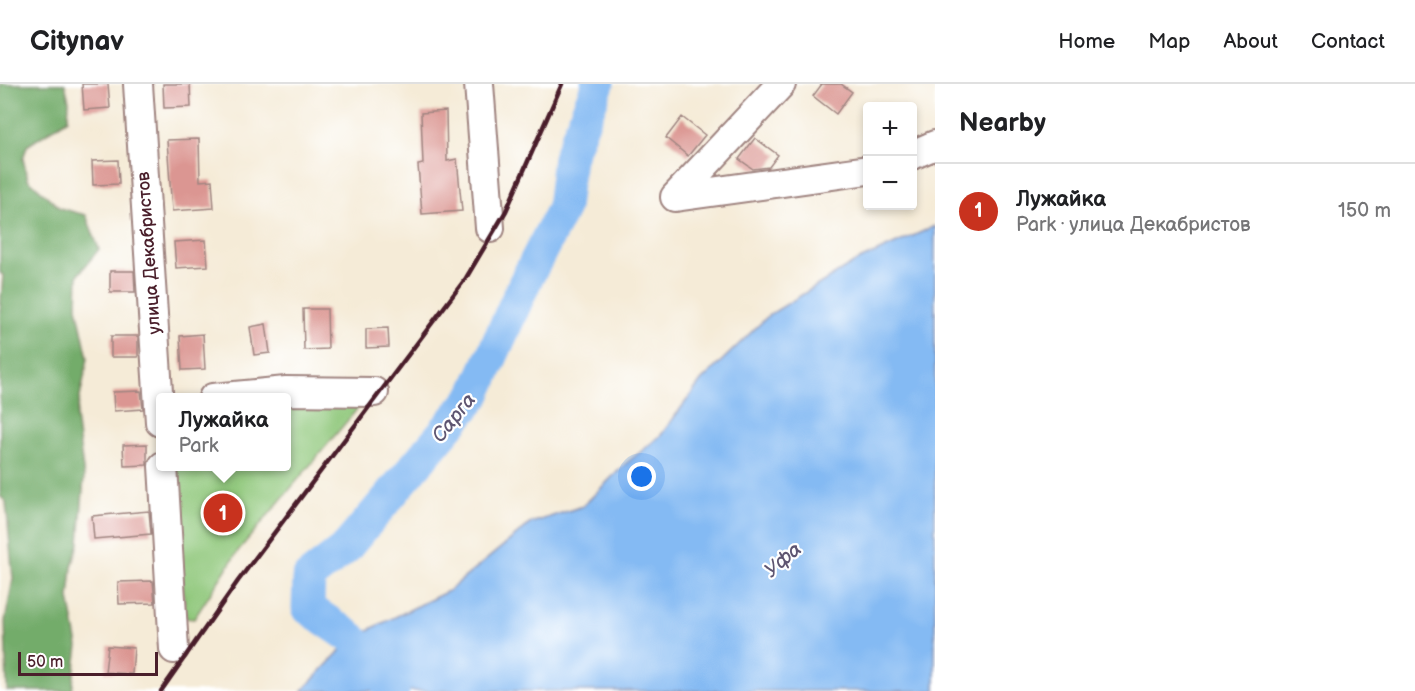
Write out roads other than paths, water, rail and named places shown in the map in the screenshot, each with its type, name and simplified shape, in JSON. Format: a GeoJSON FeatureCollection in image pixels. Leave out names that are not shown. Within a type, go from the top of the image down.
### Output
{"type":"FeatureCollection","features":[{"type":"Feature","properties":{"kind":"street","name":"улица Декабристов"},"geometry":{"type":"LineString","coordinates":[[138,84],[159,393]]}},
{"type":"Feature","properties":{"kind":"street"},"geometry":{"type":"LineString","coordinates":[[479,84],[490,228]]}},
{"type":"Feature","properties":{"kind":"street"},"geometry":{"type":"LineString","coordinates":[[781,84],[675,197],[863,172]]}},
{"type":"Feature","properties":{"kind":"street"},"geometry":{"type":"LineString","coordinates":[[917,153],[935,145]]}},
{"type":"Feature","properties":{"kind":"street"},"geometry":{"type":"LineString","coordinates":[[259,393],[286,390],[374,392]]}},
{"type":"Feature","properties":{"kind":"street"},"geometry":{"type":"LineString","coordinates":[[163,471],[174,649]]}},
{"type":"Feature","properties":{"kind":"water","name":"Уфа"},"geometry":{"type":"Polygon","coordinates":[[[935,226],[935,691],[302,691],[352,638],[448,591],[531,523],[583,506],[621,468],[661,435],[701,381],[769,315],[855,262],[935,226]]]}},
{"type":"Feature","properties":{"kind":"waterway","name":"Сарга"},"geometry":{"type":"LineString","coordinates":[[393,691],[352,638],[308,608],[309,577],[345,549],[474,396],[525,282],[563,208],[569,158],[598,84]]}},
{"type":"Feature","properties":{"kind":"railway"},"geometry":{"type":"LineString","coordinates":[[161,691],[238,581],[466,278],[506,211],[562,84]]}},
{"type":"Feature","properties":{"kind":"place","name":"Лужайка"},"geometry":{"type":"Point","coordinates":[223,513]}}]}
